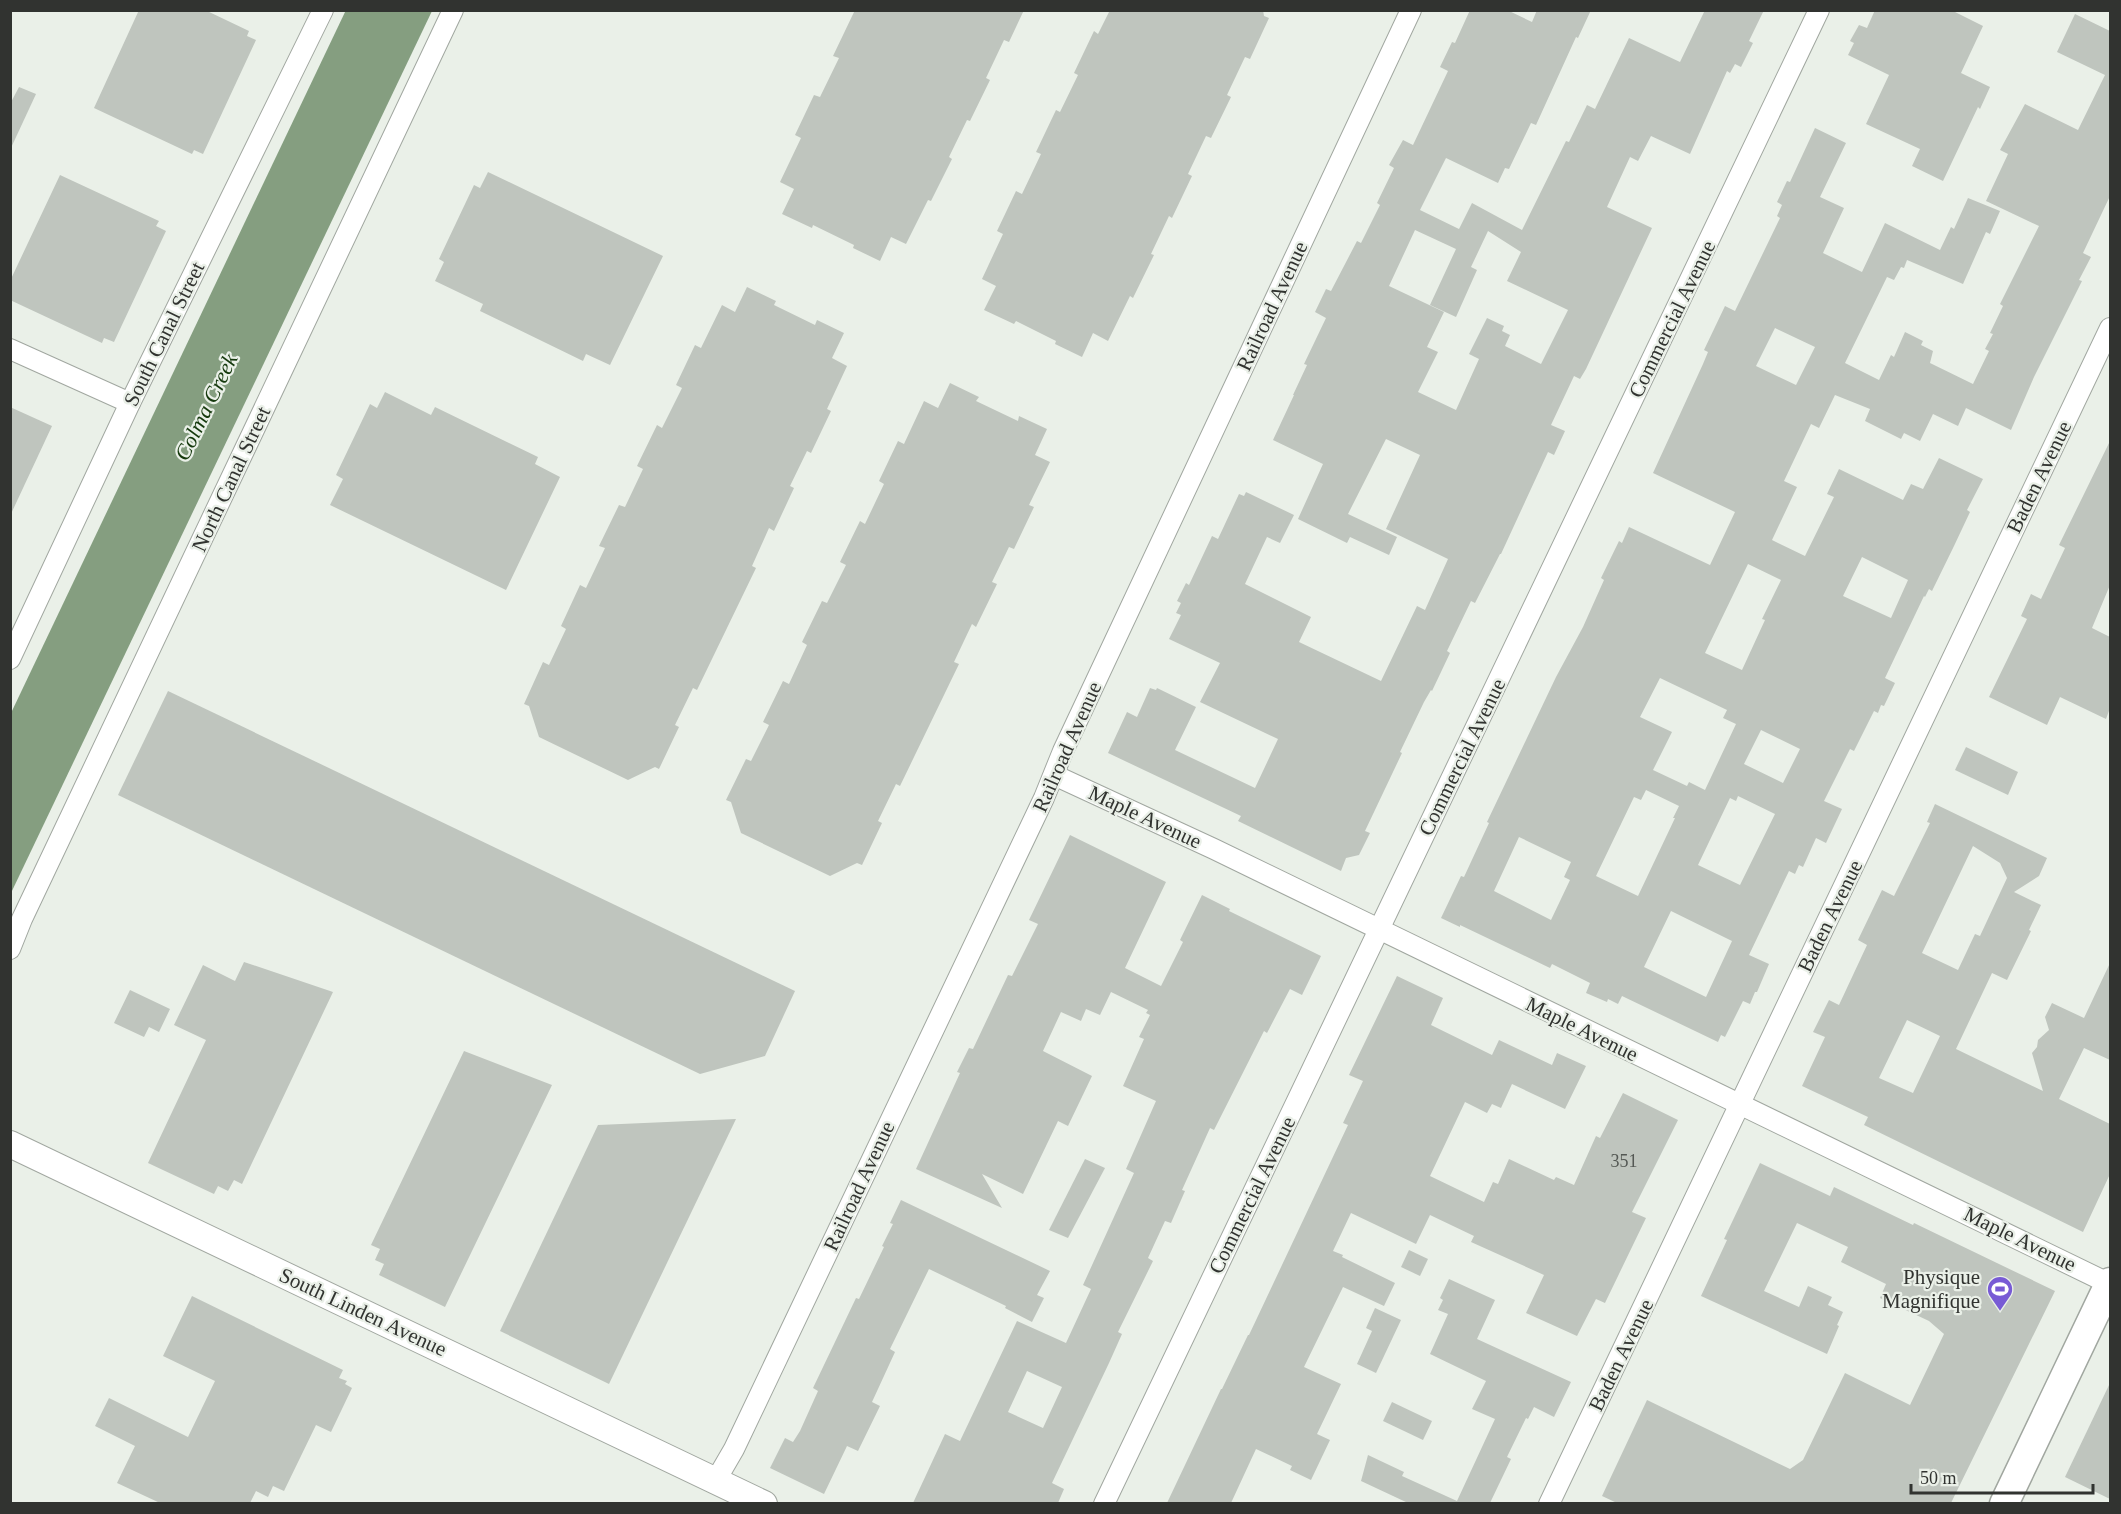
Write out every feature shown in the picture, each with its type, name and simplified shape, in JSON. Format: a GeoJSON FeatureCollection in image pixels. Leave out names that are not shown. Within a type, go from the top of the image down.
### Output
{"type":"FeatureCollection","features":[{"type":"Feature","properties":{"kind":"main road"},"geometry":{"type":"LineString","coordinates":[[2004,1503],[2110,1283]]}},
{"type":"Feature","properties":{"kind":"street","name":"South Canal Street"},"geometry":{"type":"LineString","coordinates":[[10,659],[130,403],[323,10]]}},
{"type":"Feature","properties":{"kind":"street","name":"North Canal Street"},"geometry":{"type":"LineString","coordinates":[[10,949],[22,919],[453,10]]}},
{"type":"Feature","properties":{"kind":"street","name":"Railroad Avenue"},"geometry":{"type":"LineString","coordinates":[[716,1480],[734,1449],[1039,809],[1068,741],[1411,10]]}},
{"type":"Feature","properties":{"kind":"street","name":"Commercial Avenue"},"geometry":{"type":"LineString","coordinates":[[1104,1503],[1819,10]]}},
{"type":"Feature","properties":{"kind":"street","name":"Baden Avenue"},"geometry":{"type":"LineString","coordinates":[[1549,1503],[2110,328]]}},
{"type":"Feature","properties":{"kind":"street"},"geometry":{"type":"LineString","coordinates":[[10,349],[130,403]]}},
{"type":"Feature","properties":{"kind":"street","name":"Maple Avenue"},"geometry":{"type":"LineString","coordinates":[[1054,775],[1380,929],[1559,1018],[2110,1283]]}},
{"type":"Feature","properties":{"kind":"street","name":"South Linden Avenue"},"geometry":{"type":"LineString","coordinates":[[10,1144],[764,1503]]}},
{"type":"Feature","properties":{"kind":"water","name":"Colma Creek"},"geometry":{"type":"Polygon","coordinates":[[[346,10],[432,11],[11,893],[11,713],[346,10]]]}},
{"type":"Feature","properties":{"kind":"building"},"geometry":{"type":"Polygon","coordinates":[[[139,10],[205,10],[249,31],[247,36],[256,40],[203,154],[194,150],[192,154],[94,108],[139,10]]]}},
{"type":"Feature","properties":{"kind":"building"},"geometry":{"type":"Polygon","coordinates":[[[855,10],[1024,10],[1009,42],[1004,40],[986,78],[990,80],[970,121],[967,120],[949,157],[952,159],[931,201],[928,200],[906,244],[891,237],[880,261],[813,225],[812,228],[782,214],[794,189],[780,182],[801,138],[795,135],[814,95],[820,97],[839,58],[833,56],[855,10]]]}},
{"type":"Feature","properties":{"kind":"building"},"geometry":{"type":"Polygon","coordinates":[[[1110,10],[1263,10],[1264,16],[1269,18],[1250,59],[1245,57],[1227,95],[1231,97],[1211,138],[1206,136],[1188,174],[1192,176],[1172,218],[1169,216],[1151,254],[1154,255],[1133,298],[1130,296],[1108,341],[1093,333],[1082,357],[1016,321],[1014,324],[984,310],[996,286],[982,279],[1003,234],[997,231],[1016,191],[1022,194],[1041,154],[1036,152],[1056,110],[1060,112],[1078,75],[1074,73],[1094,31],[1098,34],[1110,10]]]}},
{"type":"Feature","properties":{"kind":"building"},"geometry":{"type":"Polygon","coordinates":[[[1470,10],[1507,10],[1532,22],[1537,10],[1591,10],[1578,38],[1576,37],[1536,125],[1531,123],[1509,169],[1505,168],[1498,183],[1446,158],[1420,210],[1459,229],[1472,203],[1522,230],[1566,141],[1569,142],[1587,105],[1595,109],[1629,38],[1680,62],[1705,10],[1764,10],[1749,41],[1753,43],[1741,67],[1735,64],[1730,73],[1727,71],[1690,154],[1651,136],[1638,161],[1630,157],[1607,207],[1652,228],[1586,369],[1580,379],[1574,376],[1551,425],[1565,431],[1554,455],[1548,452],[1501,554],[1475,603],[1471,601],[1447,651],[1450,653],[1400,752],[1402,753],[1365,831],[1370,833],[1359,855],[1346,858],[1341,871],[1238,821],[1241,816],[1108,753],[1127,712],[1137,717],[1150,688],[1156,690],[1157,688],[1196,707],[1175,750],[1255,788],[1278,739],[1200,702],[1220,663],[1169,639],[1181,615],[1176,613],[1181,603],[1177,601],[1186,583],[1189,585],[1212,536],[1218,539],[1239,494],[1244,496],[1246,492],[1294,515],[1280,543],[1267,537],[1245,584],[1311,617],[1299,642],[1381,681],[1417,606],[1425,610],[1448,559],[1386,529],[1420,455],[1386,439],[1348,514],[1397,537],[1389,555],[1350,537],[1347,543],[1298,519],[1323,464],[1273,440],[1307,365],[1304,364],[1326,318],[1315,312],[1326,289],[1331,291],[1357,241],[1361,243],[1380,205],[1377,203],[1394,168],[1389,165],[1403,140],[1413,145],[1448,71],[1440,67],[1452,42],[1455,43],[1470,10]],[[1415,230],[1389,286],[1444,312],[1427,347],[1438,352],[1418,392],[1456,410],[1479,359],[1469,354],[1487,318],[1504,326],[1502,331],[1510,335],[1505,346],[1541,364],[1568,310],[1507,281],[1521,252],[1488,231],[1471,267],[1477,270],[1456,317],[1430,305],[1456,249],[1415,230]]]}},
{"type":"Feature","properties":{"kind":"building"},"geometry":{"type":"Polygon","coordinates":[[[1875,10],[1951,10],[1983,26],[1961,73],[1990,87],[1943,181],[1912,166],[1920,149],[1866,124],[1889,75],[1848,55],[1854,43],[1850,41],[1859,25],[1867,28],[1875,10]]]}},
{"type":"Feature","properties":{"kind":"building"},"geometry":{"type":"Polygon","coordinates":[[[2075,14],[2110,31],[2110,196],[2083,253],[2091,257],[2079,280],[2082,281],[2034,377],[2011,430],[1966,408],[1958,426],[1933,414],[1920,441],[1904,433],[1901,439],[1865,421],[1870,409],[1835,395],[1819,428],[1811,424],[1784,481],[1797,487],[1772,540],[1805,556],[1834,497],[1827,494],[1839,469],[1903,500],[1911,484],[1923,489],[1939,458],[1983,479],[1967,510],[1970,512],[1932,591],[1929,589],[1924,596],[1885,678],[1895,683],[1884,706],[1881,705],[1878,713],[1874,711],[1854,751],[1850,749],[1824,801],[1842,809],[1826,843],[1816,838],[1803,867],[1799,865],[1795,874],[1789,871],[1749,955],[1769,964],[1750,1004],[1743,1001],[1725,1037],[1721,1035],[1718,1042],[1622,996],[1618,1004],[1586,993],[1590,983],[1552,964],[1550,968],[1441,918],[1461,876],[1464,877],[1489,823],[1487,822],[1556,677],[1583,627],[1604,580],[1601,578],[1619,541],[1622,543],[1629,527],[1710,565],[1735,512],[1653,473],[1703,364],[1708,352],[1704,350],[1725,306],[1735,311],[1780,218],[1777,216],[1782,205],[1777,202],[1787,181],[1790,182],[1815,128],[1846,143],[1820,197],[1844,208],[1823,253],[1862,272],[1885,223],[1940,250],[1951,227],[1954,229],[1968,198],[2000,211],[1990,234],[1986,232],[1963,284],[1907,260],[1904,268],[1901,267],[1894,280],[1887,277],[1845,363],[1879,380],[1891,355],[1894,357],[1905,332],[1923,341],[1921,345],[1933,351],[1930,363],[1973,384],[1989,351],[1985,349],[2003,306],[2000,304],[2039,226],[1986,201],[2008,154],[2000,150],[2025,104],[2078,130],[2105,75],[2057,52],[2075,14]],[[1775,328],[1756,366],[1796,385],[1815,347],[1775,328]],[[1862,557],[1843,596],[1891,618],[1908,580],[1862,557]],[[1748,564],[1705,653],[1742,670],[1765,620],[1762,619],[1781,580],[1748,564]],[[1660,678],[1640,717],[1672,732],[1653,770],[1687,786],[1689,782],[1705,790],[1736,724],[1723,718],[1727,710],[1660,678]],[[1761,730],[1744,764],[1783,783],[1800,749],[1761,730]],[[1646,790],[1641,800],[1634,797],[1596,876],[1638,896],[1679,806],[1646,790]],[[1738,796],[1736,801],[1730,798],[1698,865],[1740,885],[1775,814],[1738,796]],[[1519,837],[1494,891],[1551,920],[1570,880],[1564,877],[1571,862],[1519,837]],[[1671,911],[1644,967],[1706,997],[1732,941],[1671,911]]]}},
{"type":"Feature","properties":{"kind":"building"},"geometry":{"type":"Polygon","coordinates":[[[19,87],[36,94],[10,150],[10,104],[19,87]]]}},
{"type":"Feature","properties":{"kind":"building"},"geometry":{"type":"Polygon","coordinates":[[[488,172],[663,256],[610,365],[586,354],[583,361],[480,311],[483,304],[435,281],[444,262],[439,259],[474,185],[480,188],[488,172]]]}},
{"type":"Feature","properties":{"kind":"building"},"geometry":{"type":"Polygon","coordinates":[[[60,175],[159,221],[156,226],[166,231],[114,342],[104,338],[102,343],[10,300],[10,281],[60,175]]]}},
{"type":"Feature","properties":{"kind":"building"},"geometry":{"type":"Polygon","coordinates":[[[747,287],[776,301],[774,305],[815,325],[817,320],[844,333],[832,358],[847,366],[827,409],[831,411],[811,453],[807,451],[790,486],[794,488],[774,531],[769,528],[752,566],[756,568],[697,690],[693,688],[675,725],[679,727],[659,769],[655,767],[628,780],[539,737],[529,706],[524,704],[543,662],[549,665],[566,629],[561,626],[580,585],[586,588],[605,548],[599,546],[619,505],[625,507],[643,469],[637,466],[657,425],[662,428],[682,388],[676,385],[695,345],[701,348],[722,305],[735,312],[747,287]]]}},
{"type":"Feature","properties":{"kind":"building"},"geometry":{"type":"Polygon","coordinates":[[[950,383],[979,397],[976,401],[1018,421],[1019,416],[1047,429],[1035,455],[1050,462],[1029,505],[1034,507],[1014,549],[1009,547],[992,582],[997,584],[976,627],[972,624],[954,662],[959,664],[900,786],[896,784],[878,821],[882,823],[862,865],[857,863],[830,876],[741,833],[731,802],[726,800],[746,759],[751,761],[769,725],[763,722],[783,681],[789,684],[807,645],[802,642],[822,601],[827,603],[846,565],[840,562],[860,521],[865,524],[884,484],[879,481],[898,441],[904,444],[924,401],[938,408],[950,383]]]}},
{"type":"Feature","properties":{"kind":"building"},"geometry":{"type":"Polygon","coordinates":[[[385,392],[431,415],[435,407],[538,457],[535,464],[560,477],[506,590],[330,505],[343,479],[336,475],[370,404],[377,408],[385,392]]]}},
{"type":"Feature","properties":{"kind":"building"},"geometry":{"type":"Polygon","coordinates":[[[10,407],[52,426],[10,516],[10,407]]]}},
{"type":"Feature","properties":{"kind":"building"},"geometry":{"type":"Polygon","coordinates":[[[2110,441],[2110,585],[2092,628],[2110,637],[2110,708],[2106,719],[2060,697],[2047,725],[1989,697],[2027,619],[2021,616],[2031,594],[2041,599],[2065,548],[2059,545],[2110,441]]]}},
{"type":"Feature","properties":{"kind":"building"},"geometry":{"type":"Polygon","coordinates":[[[168,691],[795,991],[765,1056],[700,1074],[118,795],[168,691]]]}},
{"type":"Feature","properties":{"kind":"building"},"geometry":{"type":"Polygon","coordinates":[[[1966,747],[2018,772],[2008,795],[1955,770],[1966,747]]]}},
{"type":"Feature","properties":{"kind":"building"},"geometry":{"type":"Polygon","coordinates":[[[1935,804],[2047,858],[2039,876],[2014,892],[2041,905],[2029,930],[2031,931],[2007,980],[1992,973],[1956,1049],[2043,1091],[2032,1053],[2037,1047],[2038,1040],[2049,1030],[2045,1017],[2052,1003],[2084,1018],[2110,963],[2110,1060],[2084,1048],[2059,1099],[2110,1124],[2110,1174],[2083,1232],[1864,1125],[1868,1117],[1802,1086],[1825,1037],[1813,1032],[1829,1000],[1839,1005],[1867,945],[1858,940],[1882,890],[1894,896],[1930,823],[1927,822],[1935,804]],[[1973,846],[1922,953],[1958,970],[1975,934],[1980,936],[2007,878],[2000,863],[1973,846]],[[1907,1020],[1879,1078],[1913,1093],[1940,1036],[1907,1020]]]}},
{"type":"Feature","properties":{"kind":"building"},"geometry":{"type":"Polygon","coordinates":[[[1070,835],[1166,882],[1125,968],[1161,986],[1183,942],[1180,940],[1202,895],[1230,909],[1229,911],[1321,956],[1302,995],[1290,989],[1267,1033],[1264,1031],[1214,1130],[1210,1128],[1182,1190],[1185,1191],[1171,1223],[1165,1221],[1148,1258],[1153,1261],[1118,1332],[1122,1334],[1052,1483],[1064,1489],[1058,1503],[913,1503],[945,1434],[960,1441],[1017,1321],[1066,1343],[1091,1289],[1083,1285],[1134,1173],[1126,1169],[1156,1101],[1123,1086],[1144,1039],[1139,1037],[1150,1015],[1146,1013],[1148,1010],[1111,992],[1100,1015],[1086,1009],[1081,1021],[1061,1012],[1043,1051],[1092,1076],[1068,1126],[1058,1121],[1023,1194],[982,1174],[1002,1208],[916,1169],[960,1073],[957,1072],[969,1048],[973,1049],[1008,975],[1012,976],[1038,924],[1029,920],[1070,835]],[[1027,1371],[1008,1412],[1043,1428],[1062,1387],[1027,1371]]]}},
{"type":"Feature","properties":{"kind":"building"},"geometry":{"type":"Polygon","coordinates":[[[244,962],[333,992],[242,1184],[234,1180],[228,1191],[218,1186],[214,1194],[148,1163],[206,1040],[174,1025],[203,965],[235,981],[244,962]]]}},
{"type":"Feature","properties":{"kind":"building"},"geometry":{"type":"Polygon","coordinates":[[[1397,976],[1443,998],[1431,1025],[1492,1055],[1499,1040],[1552,1065],[1557,1053],[1586,1066],[1565,1109],[1512,1084],[1501,1108],[1492,1104],[1487,1113],[1465,1102],[1430,1176],[1484,1202],[1493,1182],[1498,1184],[1509,1159],[1554,1180],[1556,1177],[1574,1185],[1596,1136],[1600,1138],[1623,1093],[1678,1120],[1632,1212],[1646,1218],[1605,1303],[1596,1299],[1577,1336],[1526,1313],[1544,1275],[1471,1242],[1474,1236],[1430,1215],[1416,1244],[1351,1213],[1333,1251],[1395,1283],[1384,1306],[1343,1287],[1304,1367],[1341,1384],[1317,1434],[1330,1440],[1311,1480],[1290,1470],[1292,1466],[1256,1449],[1231,1503],[1167,1503],[1348,1125],[1343,1123],[1363,1081],[1349,1075],[1397,976]]]}},
{"type":"Feature","properties":{"kind":"building"},"geometry":{"type":"Polygon","coordinates":[[[130,990],[170,1009],[159,1032],[149,1027],[144,1037],[114,1023],[130,990]]]}},
{"type":"Feature","properties":{"kind":"building"},"geometry":{"type":"Polygon","coordinates":[[[464,1051],[552,1085],[445,1307],[379,1275],[384,1264],[375,1260],[380,1249],[371,1245],[464,1051]]]}},
{"type":"Feature","properties":{"kind":"building"},"geometry":{"type":"Polygon","coordinates":[[[736,1119],[609,1384],[500,1331],[598,1125],[736,1119]]]}},
{"type":"Feature","properties":{"kind":"building"},"geometry":{"type":"Polygon","coordinates":[[[1085,1159],[1105,1168],[1068,1238],[1049,1230],[1085,1159]]]}},
{"type":"Feature","properties":{"kind":"building"},"geometry":{"type":"Polygon","coordinates":[[[1760,1163],[1830,1196],[1834,1187],[2055,1291],[1951,1503],[1617,1503],[1602,1496],[1647,1400],[1790,1469],[1803,1460],[1845,1373],[1910,1405],[1944,1334],[1929,1321],[1880,1298],[1886,1284],[1841,1262],[1848,1247],[1797,1223],[1764,1291],[1799,1307],[1808,1286],[1832,1297],[1828,1305],[1843,1312],[1827,1354],[1701,1296],[1727,1240],[1724,1239],[1760,1163]]]}},
{"type":"Feature","properties":{"kind":"building"},"geometry":{"type":"Polygon","coordinates":[[[901,1200],[1050,1271],[1037,1295],[1044,1298],[1032,1322],[1005,1308],[1006,1306],[929,1269],[890,1349],[895,1352],[872,1402],[880,1406],[858,1451],[847,1446],[824,1494],[770,1468],[785,1438],[793,1442],[800,1431],[818,1391],[813,1388],[856,1298],[859,1299],[884,1247],[882,1246],[893,1224],[890,1223],[901,1200]]]}},
{"type":"Feature","properties":{"kind":"building"},"geometry":{"type":"Polygon","coordinates":[[[1409,1250],[1428,1259],[1420,1276],[1401,1267],[1409,1250]]]}},
{"type":"Feature","properties":{"kind":"building"},"geometry":{"type":"Polygon","coordinates":[[[1449,1279],[1495,1300],[1477,1339],[1571,1382],[1554,1417],[1534,1407],[1528,1419],[1526,1418],[1507,1457],[1511,1459],[1490,1503],[1408,1503],[1361,1481],[1368,1455],[1404,1472],[1402,1476],[1457,1501],[1495,1419],[1472,1409],[1486,1381],[1430,1354],[1448,1314],[1438,1310],[1443,1300],[1440,1298],[1449,1279]]]}},
{"type":"Feature","properties":{"kind":"building"},"geometry":{"type":"Polygon","coordinates":[[[192,1296],[343,1370],[339,1378],[347,1381],[345,1384],[352,1388],[331,1432],[316,1425],[284,1491],[273,1486],[268,1497],[256,1491],[250,1503],[160,1503],[117,1483],[135,1446],[95,1426],[109,1398],[188,1437],[215,1381],[163,1356],[192,1296]]]}},
{"type":"Feature","properties":{"kind":"building"},"geometry":{"type":"Polygon","coordinates":[[[1375,1308],[1401,1320],[1376,1373],[1357,1364],[1372,1331],[1366,1328],[1375,1308]]]}},
{"type":"Feature","properties":{"kind":"building"},"geometry":{"type":"Polygon","coordinates":[[[2110,1383],[2110,1499],[2065,1477],[2110,1383]]]}},
{"type":"Feature","properties":{"kind":"building"},"geometry":{"type":"Polygon","coordinates":[[[1392,1402],[1432,1421],[1423,1440],[1383,1421],[1392,1402]]]}},
{"type":"Feature","properties":{"kind":"place","name":"Physique Magnifique"},"geometry":{"type":"Point","coordinates":[2000,1312]}}]}
